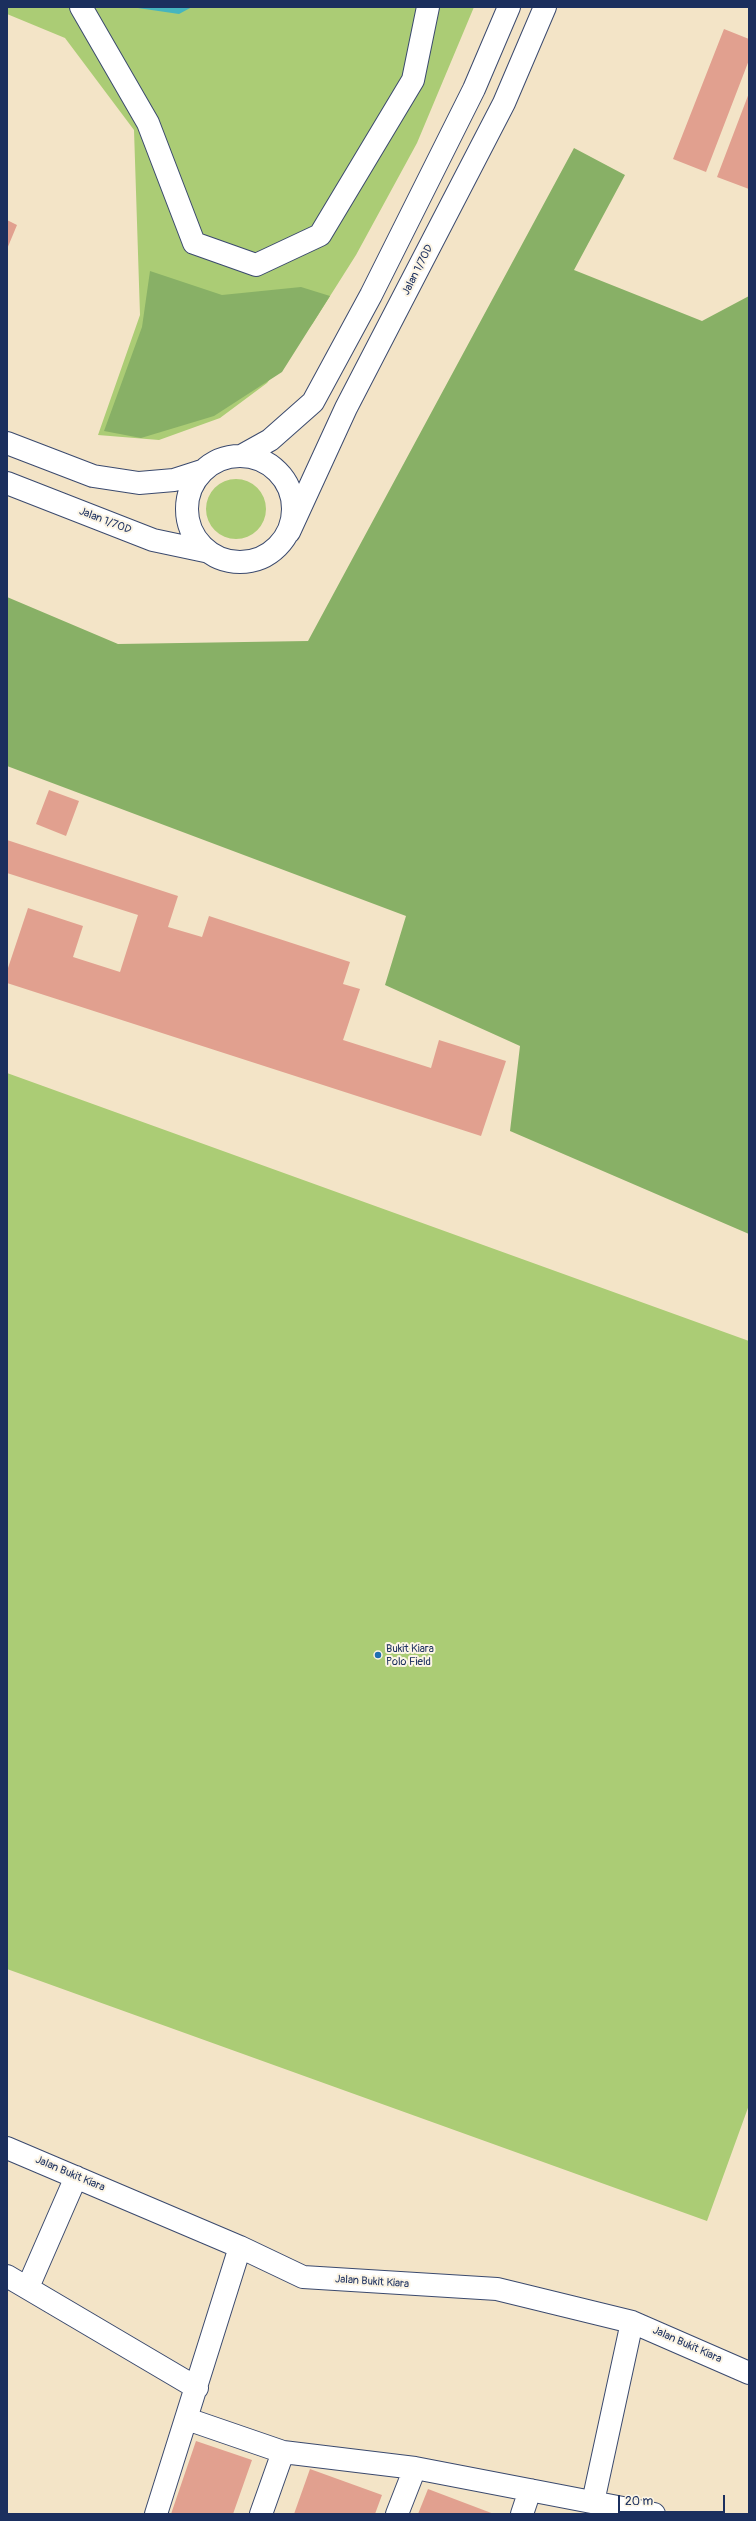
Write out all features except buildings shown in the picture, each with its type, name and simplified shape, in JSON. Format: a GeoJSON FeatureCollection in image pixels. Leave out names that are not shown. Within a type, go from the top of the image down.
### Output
{"type":"FeatureCollection","features":[{"type":"Feature","properties":{"kind":"street"},"geometry":{"type":"LineString","coordinates":[[80,7],[148,123],[194,243],[256,265],[320,235],[413,80],[428,7]]}},
{"type":"Feature","properties":{"kind":"street"},"geometry":{"type":"LineString","coordinates":[[7,443],[93,476],[139,483],[174,480],[202,471],[221,458],[243,455],[270,440],[313,402],[371,295],[474,89],[509,7]]}},
{"type":"Feature","properties":{"kind":"street","name":"Jalan 1/70D"},"geometry":{"type":"LineString","coordinates":[[289,532],[346,408],[504,103],[545,7]]}},
{"type":"Feature","properties":{"kind":"street"},"geometry":{"type":"LineString","coordinates":[[202,471],[190,490],[186,512],[191,533],[205,551],[225,562],[244,563],[262,558],[278,548],[289,532],[293,514],[292,495],[282,475],[265,461],[243,455]]}},
{"type":"Feature","properties":{"kind":"street","name":"Jalan 1/70D"},"geometry":{"type":"LineString","coordinates":[[7,483],[152,540],[205,551]]}},
{"type":"Feature","properties":{"kind":"street","name":"Jalan Bukit Kiara"},"geometry":{"type":"LineString","coordinates":[[7,2148],[240,2247],[302,2277],[497,2289],[632,2322],[749,2373]]}},
{"type":"Feature","properties":{"kind":"street"},"geometry":{"type":"LineString","coordinates":[[28,2287],[76,2177]]}},
{"type":"Feature","properties":{"kind":"street"},"geometry":{"type":"LineString","coordinates":[[156,2514],[240,2247]]}},
{"type":"Feature","properties":{"kind":"street"},"geometry":{"type":"LineString","coordinates":[[7,2276],[28,2287],[196,2388]]}},
{"type":"Feature","properties":{"kind":"street"},"geometry":{"type":"LineString","coordinates":[[593,2502],[632,2322]]}},
{"type":"Feature","properties":{"kind":"street"},"geometry":{"type":"LineString","coordinates":[[187,2419],[283,2452],[415,2468],[651,2514]]}},
{"type":"Feature","properties":{"kind":"street"},"geometry":{"type":"LineString","coordinates":[[260,2514],[283,2452]]}},
{"type":"Feature","properties":{"kind":"street"},"geometry":{"type":"LineString","coordinates":[[397,2514],[415,2468]]}},
{"type":"Feature","properties":{"kind":"street"},"geometry":{"type":"LineString","coordinates":[[522,2514],[530,2490]]}},
{"type":"Feature","properties":{"kind":"green space"},"geometry":{"type":"Polygon","coordinates":[[[7,7],[474,7],[417,143],[356,255],[313,323],[267,383],[220,418],[159,440],[98,435],[140,315],[134,130],[65,38],[7,14],[7,7]]]}},
{"type":"Feature","properties":{"kind":"green space"},"geometry":{"type":"Polygon","coordinates":[[[574,148],[625,175],[574,270],[702,321],[749,296],[749,1234],[510,1131],[520,1046],[385,985],[406,916],[7,766],[7,597],[118,644],[308,641],[574,148]]]}},
{"type":"Feature","properties":{"kind":"green space"},"geometry":{"type":"Polygon","coordinates":[[[150,271],[222,295],[301,287],[330,296],[282,372],[214,416],[141,438],[104,431],[142,327],[150,271]]]}},
{"type":"Feature","properties":{"kind":"green space"},"geometry":{"type":"Polygon","coordinates":[[[230,479],[242,479],[253,484],[261,492],[266,503],[264,521],[253,534],[242,539],[230,539],[219,534],[211,526],[206,515],[206,503],[211,492],[219,484],[230,479]]]}},
{"type":"Feature","properties":{"kind":"green space","name":"Bukit Kiara Polo Field"},"geometry":{"type":"Polygon","coordinates":[[[7,1073],[749,1341],[749,2105],[707,2221],[7,1969],[7,1073]]]}},
{"type":"Feature","properties":{"kind":"water"},"geometry":{"type":"Polygon","coordinates":[[[131,7],[192,7],[179,14],[131,7]]]}},
{"type":"Feature","properties":{"kind":"place","name":"Bukit Kiara Polo Field"},"geometry":{"type":"Point","coordinates":[378,1655]}}]}
